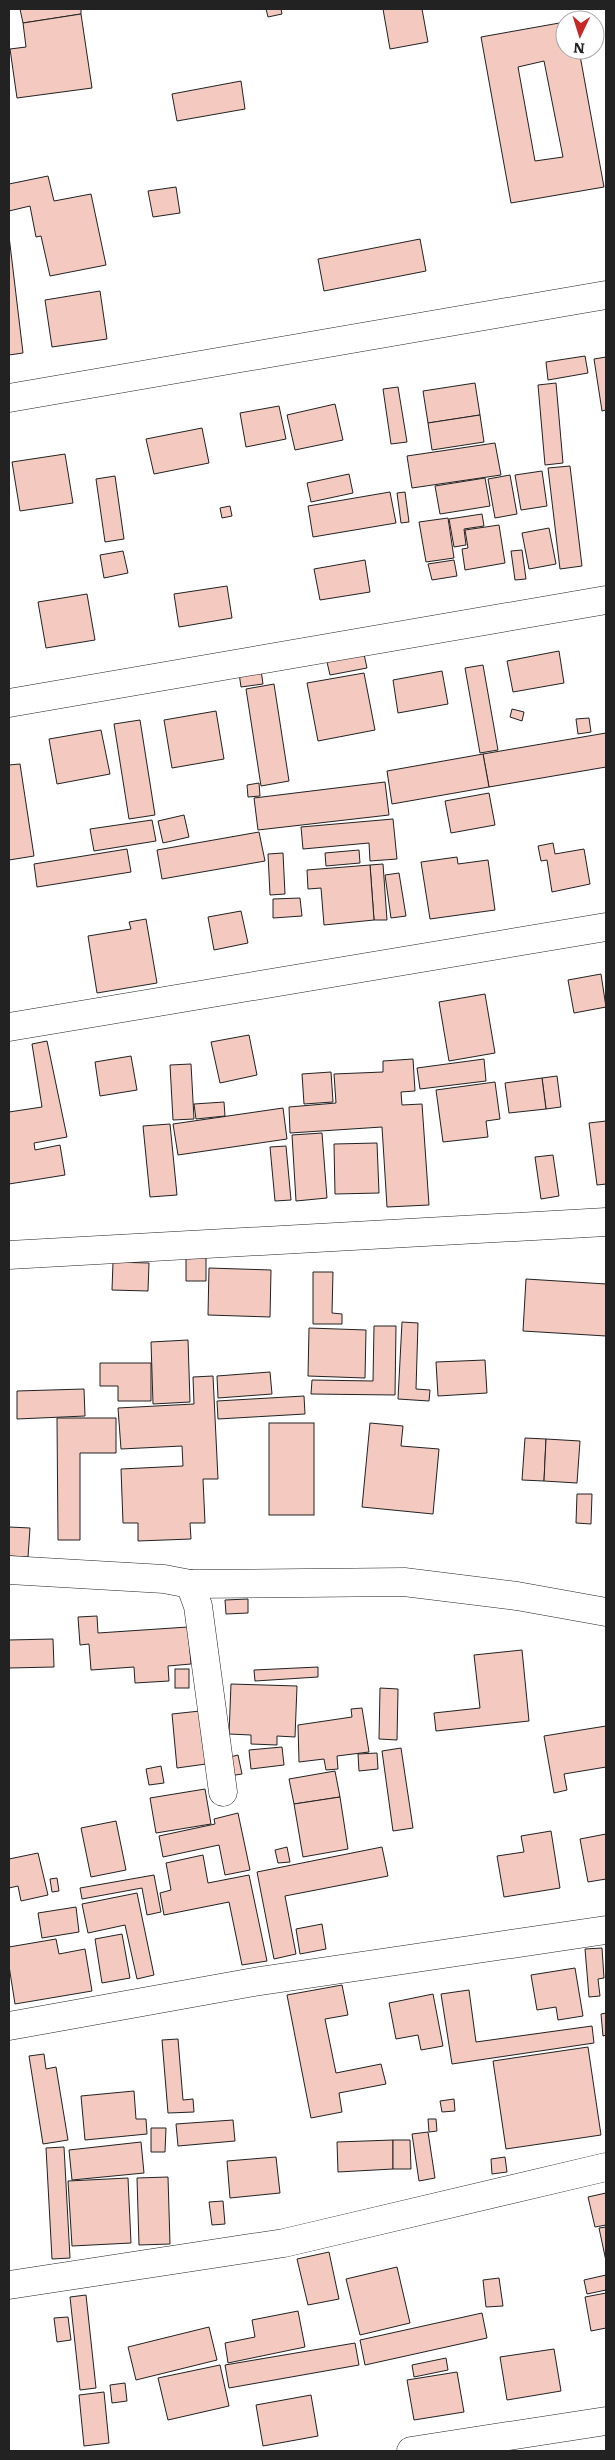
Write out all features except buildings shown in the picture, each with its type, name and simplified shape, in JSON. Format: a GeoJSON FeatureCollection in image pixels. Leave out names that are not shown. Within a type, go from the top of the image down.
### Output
{"type":"FeatureCollection","features":[{"type":"Feature","properties":{"kind":"street"},"geometry":{"type":"LineString","coordinates":[[9,398],[606,295]]}},
{"type":"Feature","properties":{"kind":"street"},"geometry":{"type":"LineString","coordinates":[[9,703],[606,600]]}},
{"type":"Feature","properties":{"kind":"street"},"geometry":{"type":"LineString","coordinates":[[9,1027],[606,927]]}},
{"type":"Feature","properties":{"kind":"street"},"geometry":{"type":"LineString","coordinates":[[9,1255],[606,1222]]}},
{"type":"Feature","properties":{"kind":"street"},"geometry":{"type":"LineString","coordinates":[[9,1570],[164,1579],[190,1584],[404,1582],[517,1596],[606,1612]]}},
{"type":"Feature","properties":{"kind":"street"},"geometry":{"type":"LineString","coordinates":[[190,1584],[198,1606],[224,1792]]}},
{"type":"Feature","properties":{"kind":"street"},"geometry":{"type":"LineString","coordinates":[[9,2026],[254,1982],[606,1930]]}},
{"type":"Feature","properties":{"kind":"street"},"geometry":{"type":"LineString","coordinates":[[9,2285],[284,2243],[606,2167]]}},
{"type":"Feature","properties":{"kind":"street"},"geometry":{"type":"LineString","coordinates":[[411,2451],[606,2421]]}}]}
